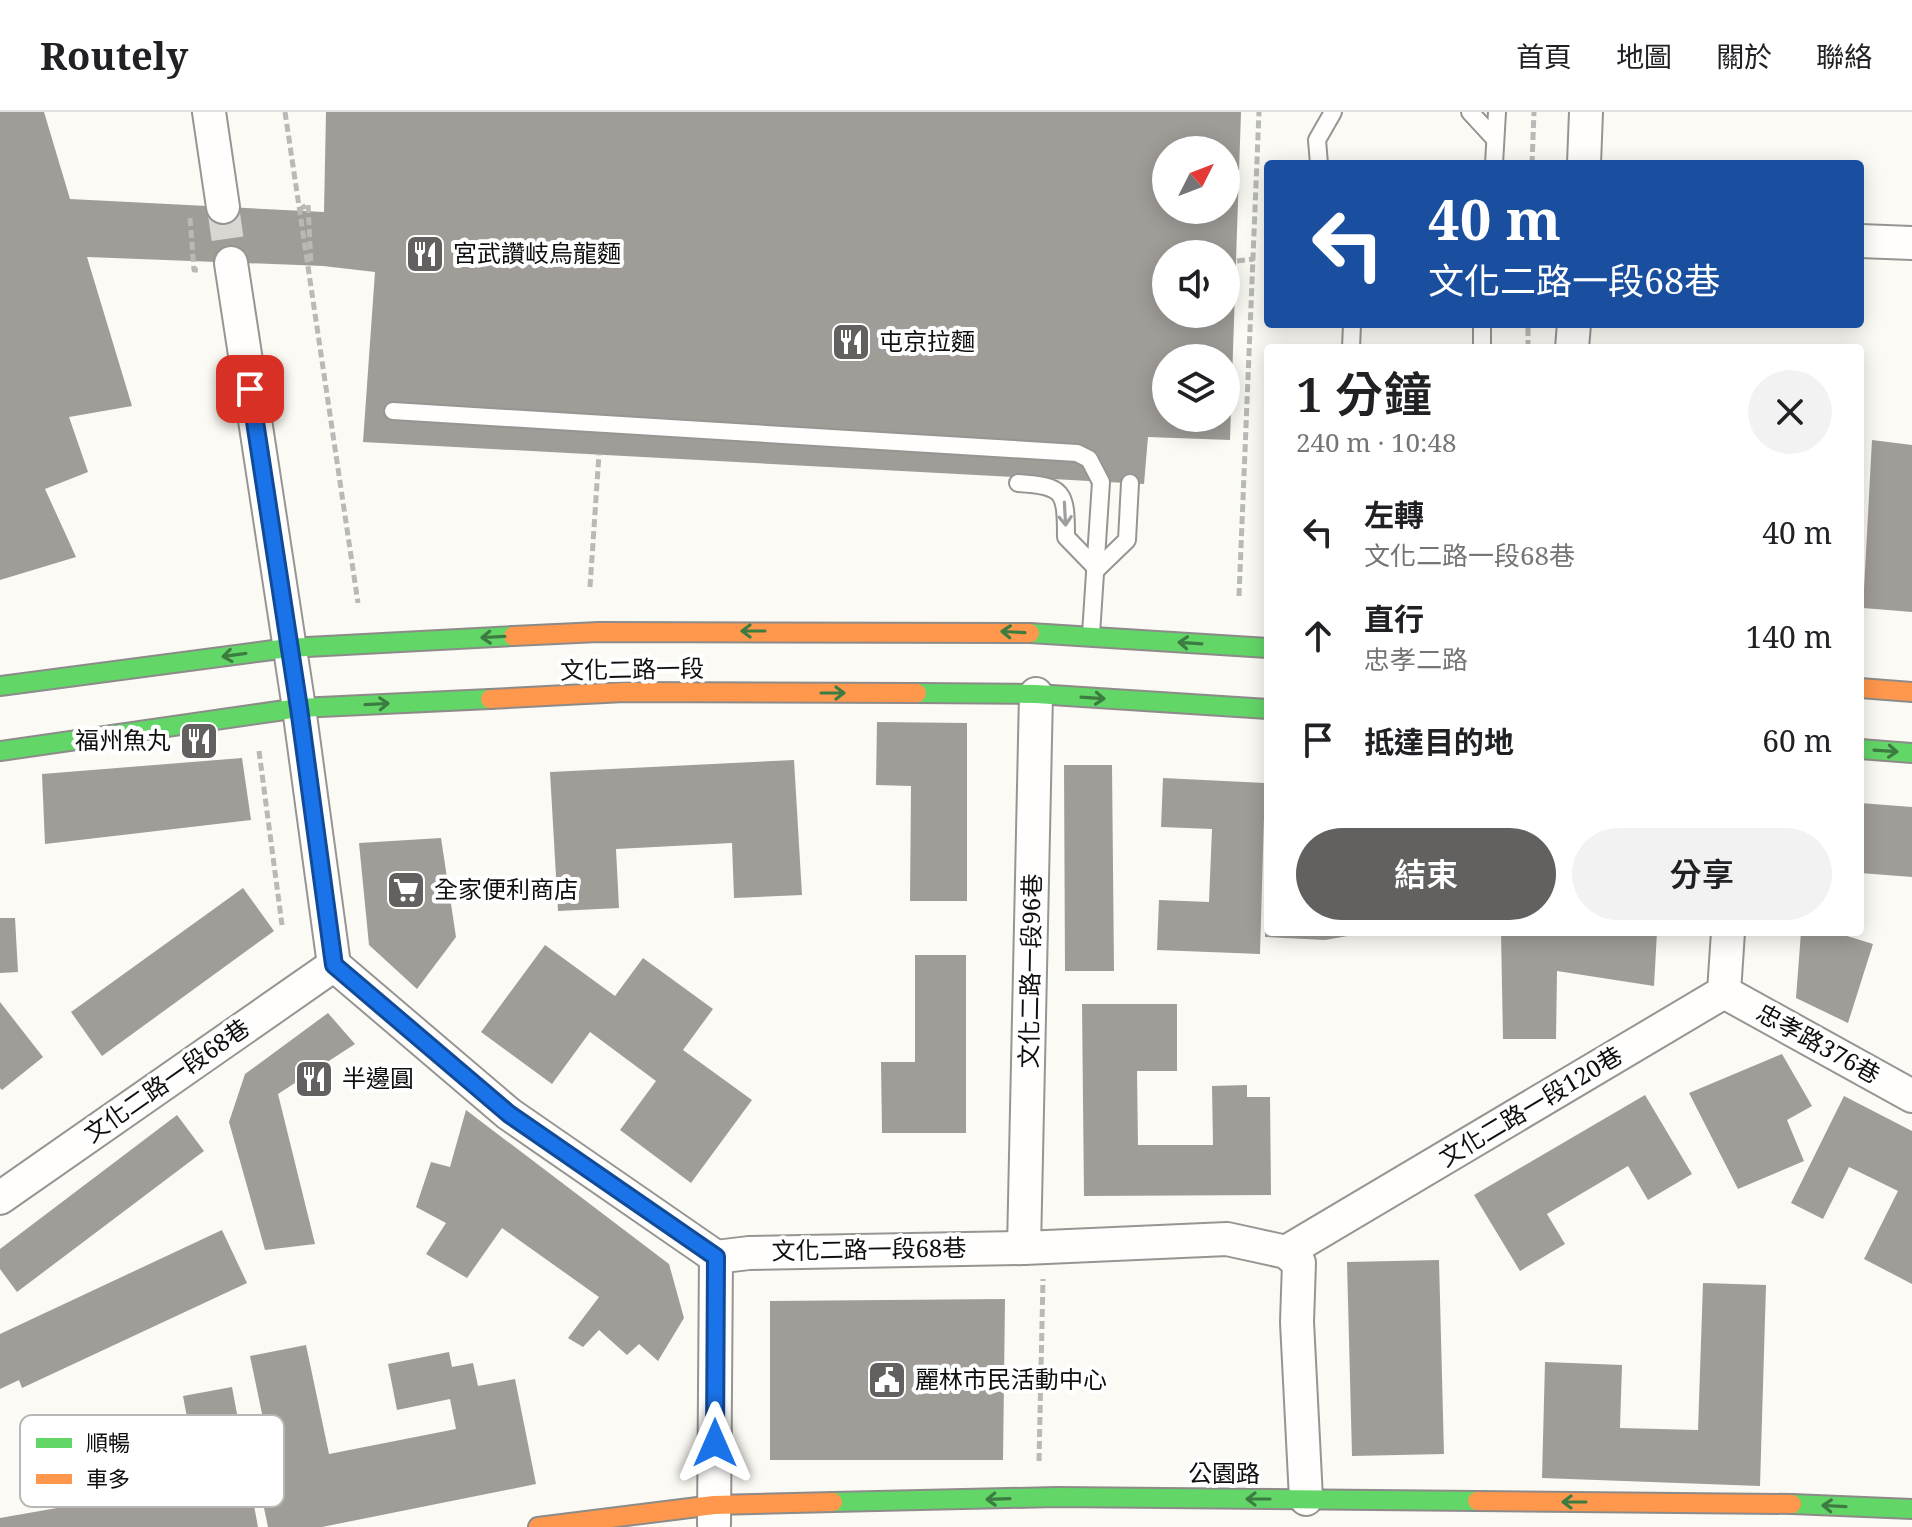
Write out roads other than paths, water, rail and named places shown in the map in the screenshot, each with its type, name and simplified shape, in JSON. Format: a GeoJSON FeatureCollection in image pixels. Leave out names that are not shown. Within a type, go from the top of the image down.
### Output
{"type":"FeatureCollection","features":[{"type":"Feature","properties":{"kind":"street"},"geometry":{"type":"LineString","coordinates":[[209,112],[223,207]]}},
{"type":"Feature","properties":{"kind":"street"},"geometry":{"type":"LineString","coordinates":[[1584,160],[1586,112]]}},
{"type":"Feature","properties":{"kind":"street"},"geometry":{"type":"LineString","coordinates":[[1864,241],[1912,243]]}},
{"type":"Feature","properties":{"kind":"street"},"geometry":{"type":"LineString","coordinates":[[215,267],[299,708],[334,965],[509,1114],[716,1257],[714,1516]]}},
{"type":"Feature","properties":{"kind":"street","name":"文化二路一段"},"geometry":{"type":"LineString","coordinates":[[0,686],[288,648],[599,632],[997,631],[1264,648]]}},
{"type":"Feature","properties":{"kind":"street"},"geometry":{"type":"LineString","coordinates":[[1864,688],[1912,692]]}},
{"type":"Feature","properties":{"kind":"street","name":"文化二路一段"},"geometry":{"type":"LineString","coordinates":[[0,751],[299,708],[624,692],[1036,694],[1264,709]]}},
{"type":"Feature","properties":{"kind":"street","name":"文化二路一段96巷"},"geometry":{"type":"LineString","coordinates":[[1024,1248],[1036,694]]}},
{"type":"Feature","properties":{"kind":"street"},"geometry":{"type":"LineString","coordinates":[[1864,749],[1912,753]]}},
{"type":"Feature","properties":{"kind":"street"},"geometry":{"type":"LineString","coordinates":[[1724,992],[1728,936]]}},
{"type":"Feature","properties":{"kind":"street","name":"文化二路一段68巷"},"geometry":{"type":"LineString","coordinates":[[0,1198],[334,965]]}},
{"type":"Feature","properties":{"kind":"street","name":"忠孝路376巷"},"geometry":{"type":"LineString","coordinates":[[1724,992],[1912,1096]]}},
{"type":"Feature","properties":{"kind":"street","name":"文化二路一段120巷"},"geometry":{"type":"LineString","coordinates":[[1286,1252],[1724,992]]}},
{"type":"Feature","properties":{"kind":"street","name":"文化二路一段68巷"},"geometry":{"type":"LineString","coordinates":[[716,1257],[749,1253],[1024,1248],[1227,1239],[1286,1252]]}},
{"type":"Feature","properties":{"kind":"street"},"geometry":{"type":"LineString","coordinates":[[1286,1252],[1299,1263],[1297,1322],[1306,1499]]}},
{"type":"Feature","properties":{"kind":"street","name":"公園路"},"geometry":{"type":"LineString","coordinates":[[538,1527],[1038,1498],[1761,1503],[1912,1509]]}},
{"type":"Feature","properties":{"kind":"lane"},"geometry":{"type":"LineString","coordinates":[[1319,160],[1317,140],[1333,112]]}},
{"type":"Feature","properties":{"kind":"lane"},"geometry":{"type":"LineString","coordinates":[[1470,112],[1494,138]]}},
{"type":"Feature","properties":{"kind":"lane"},"geometry":{"type":"LineString","coordinates":[[1494,160],[1497,112]]}},
{"type":"Feature","properties":{"kind":"lane"},"geometry":{"type":"LineString","coordinates":[[393,411],[1077,453],[1089,459],[1101,482],[1091,636]]}},
{"type":"Feature","properties":{"kind":"lane"},"geometry":{"type":"LineString","coordinates":[[1018,483],[1050,485],[1059,490],[1066,512],[1066,537],[1097,569]]}},
{"type":"Feature","properties":{"kind":"lane"},"geometry":{"type":"LineString","coordinates":[[1097,569],[1127,540],[1130,483]]}},
{"type":"Feature","properties":{"kind":"tunnel"},"geometry":{"type":"LineString","coordinates":[[223,207],[231,263]]}},
{"type":"Feature","properties":{"kind":"place","name":"宮武讚岐烏龍麵"},"geometry":{"type":"Point","coordinates":[425,254]}},
{"type":"Feature","properties":{"kind":"place","name":"屯京拉麵"},"geometry":{"type":"Point","coordinates":[851,342]}},
{"type":"Feature","properties":{"kind":"place","name":"福州魚丸"},"geometry":{"type":"Point","coordinates":[199,741]}},
{"type":"Feature","properties":{"kind":"place","name":"全家便利商店"},"geometry":{"type":"Point","coordinates":[406,890]}},
{"type":"Feature","properties":{"kind":"place","name":"半邊圓"},"geometry":{"type":"Point","coordinates":[314,1079]}},
{"type":"Feature","properties":{"kind":"place","name":"麗林市民活動中心"},"geometry":{"type":"Point","coordinates":[887,1380]}}]}
